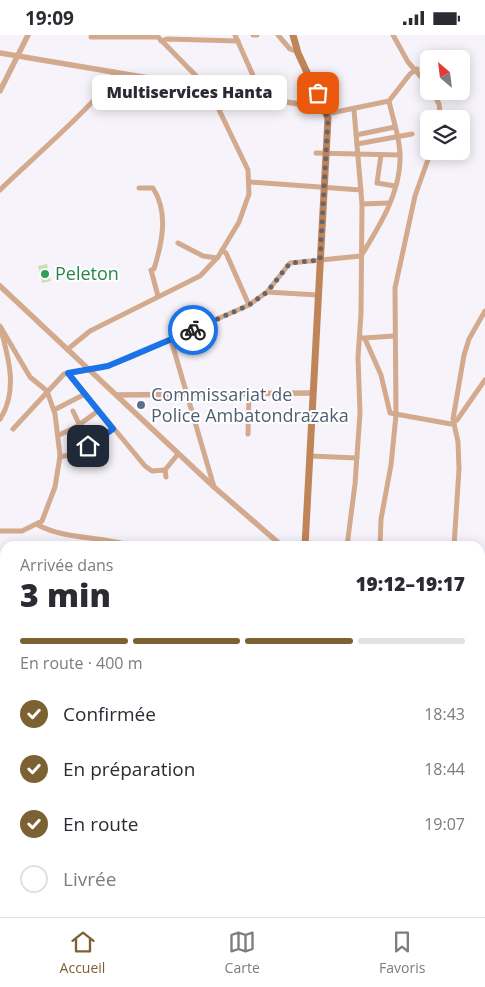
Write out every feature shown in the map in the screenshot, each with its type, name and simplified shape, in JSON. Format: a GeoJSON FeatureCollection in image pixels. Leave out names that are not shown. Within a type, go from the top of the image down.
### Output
{"type":"FeatureCollection","features":[{"type":"Feature","properties":{"kind":"main road"},"geometry":{"type":"LineString","coordinates":[[293,35],[298,53],[328,118],[305,541]]}},
{"type":"Feature","properties":{"kind":"street"},"geometry":{"type":"LineString","coordinates":[[0,91],[28,35]]}},
{"type":"Feature","properties":{"kind":"street"},"geometry":{"type":"LineString","coordinates":[[278,35],[290,49],[298,53]]}},
{"type":"Feature","properties":{"kind":"street"},"geometry":{"type":"LineString","coordinates":[[393,35],[408,62],[410,74]]}},
{"type":"Feature","properties":{"kind":"street"},"geometry":{"type":"LineString","coordinates":[[91,37],[236,38],[263,98]]}},
{"type":"Feature","properties":{"kind":"street"},"geometry":{"type":"LineString","coordinates":[[68,349],[90,331],[200,276],[217,258],[246,206],[250,182],[248,170],[209,88],[158,38]]}},
{"type":"Feature","properties":{"kind":"street"},"geometry":{"type":"LineString","coordinates":[[0,53],[325,108],[331,113],[389,101],[410,74],[417,69]]}},
{"type":"Feature","properties":{"kind":"street"},"geometry":{"type":"LineString","coordinates":[[408,62],[420,73]]}},
{"type":"Feature","properties":{"kind":"street"},"geometry":{"type":"LineString","coordinates":[[0,189],[93,99],[113,78],[114,72]]}},
{"type":"Feature","properties":{"kind":"street"},"geometry":{"type":"LineString","coordinates":[[220,111],[222,92]]}},
{"type":"Feature","properties":{"kind":"street"},"geometry":{"type":"LineString","coordinates":[[361,256],[385,215],[395,186],[400,155],[389,101]]}},
{"type":"Feature","properties":{"kind":"street"},"geometry":{"type":"LineString","coordinates":[[347,541],[357,458],[362,338],[362,204],[354,109]]}},
{"type":"Feature","properties":{"kind":"street"},"geometry":{"type":"LineString","coordinates":[[356,135],[395,127]]}},
{"type":"Feature","properties":{"kind":"street"},"geometry":{"type":"LineString","coordinates":[[357,144],[412,134]]}},
{"type":"Feature","properties":{"kind":"street"},"geometry":{"type":"LineString","coordinates":[[316,153],[400,155]]}},
{"type":"Feature","properties":{"kind":"street"},"geometry":{"type":"LineString","coordinates":[[381,155],[377,183],[395,186]]}},
{"type":"Feature","properties":{"kind":"street"},"geometry":{"type":"LineString","coordinates":[[380,541],[381,519],[391,465],[396,415],[395,288],[414,196],[428,160]]}},
{"type":"Feature","properties":{"kind":"street"},"geometry":{"type":"LineString","coordinates":[[250,182],[361,190]]}},
{"type":"Feature","properties":{"kind":"street"},"geometry":{"type":"LineString","coordinates":[[139,189],[153,188],[161,206],[163,233],[161,246],[154,269],[151,270],[158,296]]}},
{"type":"Feature","properties":{"kind":"street"},"geometry":{"type":"LineString","coordinates":[[362,204],[389,203]]}},
{"type":"Feature","properties":{"kind":"street"},"geometry":{"type":"LineString","coordinates":[[178,243],[203,256],[217,258]]}},
{"type":"Feature","properties":{"kind":"street"},"geometry":{"type":"LineString","coordinates":[[222,250],[226,253],[249,305]]}},
{"type":"Feature","properties":{"kind":"street"},"geometry":{"type":"LineString","coordinates":[[13,429],[47,391],[61,377],[68,373],[122,361],[249,305],[267,292],[290,263],[361,256]]}},
{"type":"Feature","properties":{"kind":"street"},"geometry":{"type":"LineString","coordinates":[[0,286],[178,454],[276,541]]}},
{"type":"Feature","properties":{"kind":"street"},"geometry":{"type":"LineString","coordinates":[[267,292],[318,295]]}},
{"type":"Feature","properties":{"kind":"street"},"geometry":{"type":"LineString","coordinates":[[454,541],[459,469],[458,442],[454,423],[460,368],[469,339],[485,311]]}},
{"type":"Feature","properties":{"kind":"street"},"geometry":{"type":"LineString","coordinates":[[0,326],[30,377],[47,391],[54,410],[59,435],[60,457],[55,487],[42,521],[38,525],[22,531],[0,531]]}},
{"type":"Feature","properties":{"kind":"street"},"geometry":{"type":"LineString","coordinates":[[0,326],[10,366],[11,386],[0,419]]}},
{"type":"Feature","properties":{"kind":"street"},"geometry":{"type":"LineString","coordinates":[[362,338],[394,336]]}},
{"type":"Feature","properties":{"kind":"street"},"geometry":{"type":"LineString","coordinates":[[362,338],[381,375],[390,413],[446,424],[454,423],[485,380]]}},
{"type":"Feature","properties":{"kind":"street"},"geometry":{"type":"LineString","coordinates":[[171,341],[214,487]]}},
{"type":"Feature","properties":{"kind":"street"},"geometry":{"type":"LineString","coordinates":[[68,373],[113,429],[152,471],[165,470],[178,454]]}},
{"type":"Feature","properties":{"kind":"street"},"geometry":{"type":"LineString","coordinates":[[248,434],[249,393]]}},
{"type":"Feature","properties":{"kind":"street"},"geometry":{"type":"LineString","coordinates":[[117,395],[312,393]]}},
{"type":"Feature","properties":{"kind":"street"},"geometry":{"type":"LineString","coordinates":[[54,410],[85,394]]}},
{"type":"Feature","properties":{"kind":"street"},"geometry":{"type":"LineString","coordinates":[[73,411],[79,424]]}},
{"type":"Feature","properties":{"kind":"street"},"geometry":{"type":"LineString","coordinates":[[59,435],[98,411]]}},
{"type":"Feature","properties":{"kind":"street"},"geometry":{"type":"LineString","coordinates":[[60,457],[78,453],[113,429]]}},
{"type":"Feature","properties":{"kind":"street"},"geometry":{"type":"LineString","coordinates":[[310,456],[357,458]]}},
{"type":"Feature","properties":{"kind":"street"},"geometry":{"type":"LineString","coordinates":[[165,470],[166,477]]}},
{"type":"Feature","properties":{"kind":"street"},"geometry":{"type":"LineString","coordinates":[[38,525],[56,532],[114,541]]}},
{"type":"Feature","properties":{"kind":"green space","name":"Peleton"},"geometry":{"type":"Polygon","coordinates":[[[47,264],[51,281],[42,283],[38,266],[47,264]]]}},
{"type":"Feature","properties":{"kind":"way so far"},"geometry":{"type":"LineString","coordinates":[[193,330],[249,305],[267,292],[290,263],[320,260],[328,118],[318,93]]}},
{"type":"Feature","properties":{"kind":"place","name":"Multiservices Hanta"},"geometry":{"type":"Point","coordinates":[318,93]}},
{"type":"Feature","properties":{"kind":"place","name":"Peleton"},"geometry":{"type":"Point","coordinates":[45,274]}},
{"type":"Feature","properties":{"kind":"place","name":"Commissariat de Police Ambatondrazaka"},"geometry":{"type":"Point","coordinates":[141,405]}},
{"type":"Feature","properties":{"kind":"route"},"geometry":{"type":"LineString","coordinates":[[88,446],[113,429],[68,373],[82,369],[108,366],[152,349],[193,330]]}}]}
